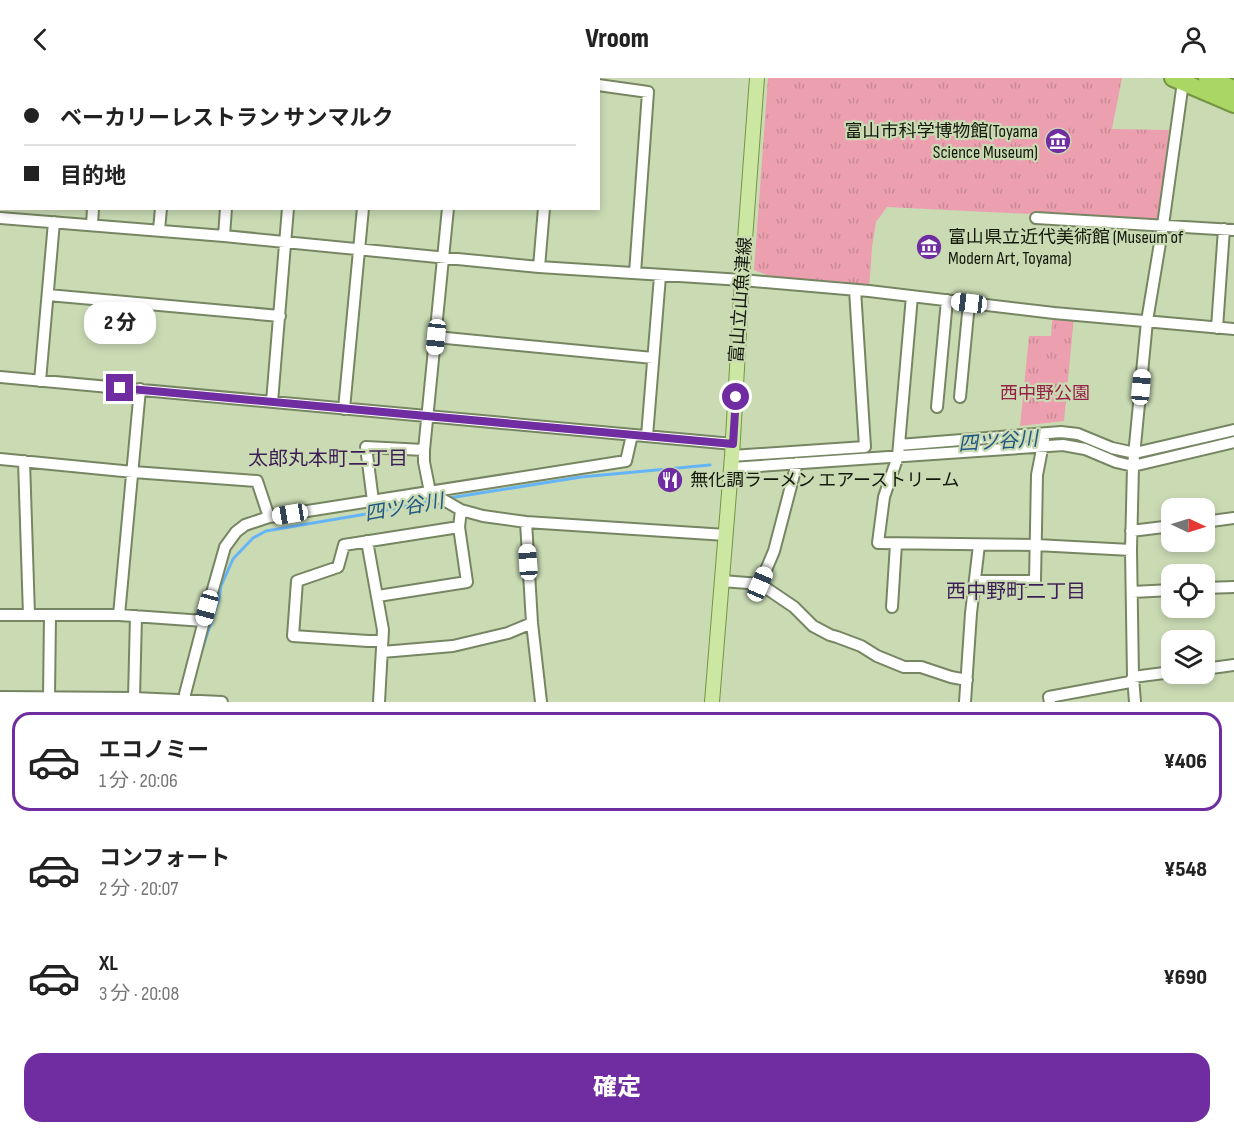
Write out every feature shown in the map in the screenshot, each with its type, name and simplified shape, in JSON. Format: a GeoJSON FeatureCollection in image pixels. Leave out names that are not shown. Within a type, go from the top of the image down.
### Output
{"type":"FeatureCollection","features":[{"type":"Feature","properties":{"kind":"highway"},"geometry":{"type":"LineString","coordinates":[[1206,78],[1234,89]]}},
{"type":"Feature","properties":{"kind":"highway"},"geometry":{"type":"LineString","coordinates":[[1178,80],[1234,104]]}},
{"type":"Feature","properties":{"kind":"main road","name":"富山立山魚津線"},"geometry":{"type":"LineString","coordinates":[[712,702],[732,456],[757,78]]}},
{"type":"Feature","properties":{"kind":"street"},"geometry":{"type":"LineString","coordinates":[[1135,702],[1131,550],[1133,465],[1147,321],[1162,225],[1178,80]]}},
{"type":"Feature","properties":{"kind":"street"},"geometry":{"type":"LineString","coordinates":[[614,82],[648,92],[635,273]]}},
{"type":"Feature","properties":{"kind":"street"},"geometry":{"type":"LineString","coordinates":[[92,225],[93,210]]}},
{"type":"Feature","properties":{"kind":"street"},"geometry":{"type":"LineString","coordinates":[[159,230],[161,210]]}},
{"type":"Feature","properties":{"kind":"street"},"geometry":{"type":"LineString","coordinates":[[224,236],[226,210]]}},
{"type":"Feature","properties":{"kind":"street"},"geometry":{"type":"LineString","coordinates":[[272,402],[288,210]]}},
{"type":"Feature","properties":{"kind":"street"},"geometry":{"type":"LineString","coordinates":[[344,409],[363,210]]}},
{"type":"Feature","properties":{"kind":"street"},"geometry":{"type":"LineString","coordinates":[[448,210],[424,450],[430,492],[461,510],[483,516],[526,522],[726,535]]}},
{"type":"Feature","properties":{"kind":"street"},"geometry":{"type":"LineString","coordinates":[[539,267],[544,210]]}},
{"type":"Feature","properties":{"kind":"street"},"geometry":{"type":"LineString","coordinates":[[0,218],[25,214],[54,222],[539,267],[855,290],[1138,322],[1234,329]]}},
{"type":"Feature","properties":{"kind":"street"},"geometry":{"type":"LineString","coordinates":[[1035,218],[1229,229],[1217,328]]}},
{"type":"Feature","properties":{"kind":"street"},"geometry":{"type":"LineString","coordinates":[[40,381],[54,222]]}},
{"type":"Feature","properties":{"kind":"street"},"geometry":{"type":"LineString","coordinates":[[647,436],[660,276]]}},
{"type":"Feature","properties":{"kind":"street"},"geometry":{"type":"LineString","coordinates":[[732,456],[865,447],[855,290]]}},
{"type":"Feature","properties":{"kind":"street"},"geometry":{"type":"LineString","coordinates":[[48,295],[280,316]]}},
{"type":"Feature","properties":{"kind":"street"},"geometry":{"type":"LineString","coordinates":[[912,296],[899,451],[884,497],[878,543],[1036,545],[1131,550]]}},
{"type":"Feature","properties":{"kind":"street"},"geometry":{"type":"LineString","coordinates":[[937,407],[947,300]]}},
{"type":"Feature","properties":{"kind":"street"},"geometry":{"type":"LineString","coordinates":[[960,397],[969,303]]}},
{"type":"Feature","properties":{"kind":"street"},"geometry":{"type":"LineString","coordinates":[[436,337],[652,358]]}},
{"type":"Feature","properties":{"kind":"street"},"geometry":{"type":"LineString","coordinates":[[0,377],[647,436],[732,456],[797,464],[1061,432],[1078,434],[1112,448],[1135,453],[1234,430]]}},
{"type":"Feature","properties":{"kind":"street"},"geometry":{"type":"LineString","coordinates":[[119,615],[140,389]]}},
{"type":"Feature","properties":{"kind":"street"},"geometry":{"type":"LineString","coordinates":[[975,581],[1035,581],[1037,475],[1046,433]]}},
{"type":"Feature","properties":{"kind":"street"},"geometry":{"type":"LineString","coordinates":[[185,701],[184,694],[225,547],[236,532],[245,525],[269,517],[626,461],[632,435]]}},
{"type":"Feature","properties":{"kind":"street"},"geometry":{"type":"LineString","coordinates":[[899,451],[1063,445],[1075,446],[1116,462],[1133,465],[1234,442]]}},
{"type":"Feature","properties":{"kind":"street"},"geometry":{"type":"LineString","coordinates":[[373,501],[366,447],[424,450]]}},
{"type":"Feature","properties":{"kind":"street"},"geometry":{"type":"LineString","coordinates":[[0,459],[257,481],[269,517]]}},
{"type":"Feature","properties":{"kind":"street"},"geometry":{"type":"LineString","coordinates":[[24,462],[29,615]]}},
{"type":"Feature","properties":{"kind":"street"},"geometry":{"type":"LineString","coordinates":[[760,584],[774,552],[797,464]]}},
{"type":"Feature","properties":{"kind":"street"},"geometry":{"type":"LineString","coordinates":[[378,596],[467,582],[459,526],[461,510]]}},
{"type":"Feature","properties":{"kind":"street"},"geometry":{"type":"LineString","coordinates":[[1215,521],[1234,518]]}},
{"type":"Feature","properties":{"kind":"street"},"geometry":{"type":"LineString","coordinates":[[526,522],[532,623],[541,702]]}},
{"type":"Feature","properties":{"kind":"street"},"geometry":{"type":"LineString","coordinates":[[459,526],[344,545],[338,567],[297,581],[293,636],[368,641],[382,646],[453,646],[508,633],[532,623]]}},
{"type":"Feature","properties":{"kind":"street"},"geometry":{"type":"LineString","coordinates":[[1131,531],[1161,527]]}},
{"type":"Feature","properties":{"kind":"street"},"geometry":{"type":"LineString","coordinates":[[367,541],[383,630],[379,702]]}},
{"type":"Feature","properties":{"kind":"street"},"geometry":{"type":"LineString","coordinates":[[892,607],[896,544]]}},
{"type":"Feature","properties":{"kind":"street"},"geometry":{"type":"LineString","coordinates":[[965,702],[971,613],[979,545]]}},
{"type":"Feature","properties":{"kind":"street"},"geometry":{"type":"LineString","coordinates":[[722,581],[760,584],[794,607],[813,626],[830,635],[861,646],[877,656],[904,667],[921,667],[966,680]]}},
{"type":"Feature","properties":{"kind":"street"},"geometry":{"type":"LineString","coordinates":[[1215,588],[1234,587]]}},
{"type":"Feature","properties":{"kind":"street"},"geometry":{"type":"LineString","coordinates":[[1132,592],[1161,591]]}},
{"type":"Feature","properties":{"kind":"street"},"geometry":{"type":"LineString","coordinates":[[0,615],[119,615],[204,621]]}},
{"type":"Feature","properties":{"kind":"street"},"geometry":{"type":"LineString","coordinates":[[49,697],[50,615]]}},
{"type":"Feature","properties":{"kind":"street"},"geometry":{"type":"LineString","coordinates":[[134,699],[136,616]]}},
{"type":"Feature","properties":{"kind":"street"},"geometry":{"type":"LineString","coordinates":[[1215,668],[1234,665]]}},
{"type":"Feature","properties":{"kind":"street"},"geometry":{"type":"LineString","coordinates":[[1133,677],[1161,673]]}},
{"type":"Feature","properties":{"kind":"street"},"geometry":{"type":"LineString","coordinates":[[1050,702],[1049,697],[1130,682],[1133,677]]}},
{"type":"Feature","properties":{"kind":"street"},"geometry":{"type":"LineString","coordinates":[[0,697],[222,702]]}},
{"type":"Feature","properties":{"kind":"green space"},"geometry":{"type":"Polygon","coordinates":[[[768,78],[1122,78],[1112,129],[1169,130],[1159,217],[1154,220],[887,207],[876,222],[869,291],[794,285],[754,270],[768,78]]]}},
{"type":"Feature","properties":{"kind":"green space","name":"西中野公園"},"geometry":{"type":"Polygon","coordinates":[[[1053,313],[1074,317],[1064,421],[1020,426],[1029,336],[1051,336],[1053,313]]]}},
{"type":"Feature","properties":{"kind":"waterway","name":"四ツ谷川"},"geometry":{"type":"LineString","coordinates":[[922,450],[1059,438],[1079,440],[1119,458],[1131,459],[1234,436]]}},
{"type":"Feature","properties":{"kind":"waterway","name":"四ツ谷川"},"geometry":{"type":"LineString","coordinates":[[756,461],[859,454]]}},
{"type":"Feature","properties":{"kind":"waterway","name":"四ツ谷川"},"geometry":{"type":"LineString","coordinates":[[449,498],[581,477],[710,465]]}},
{"type":"Feature","properties":{"kind":"waterway","name":"四ツ谷川"},"geometry":{"type":"LineString","coordinates":[[199,659],[221,586],[233,559],[253,538],[266,531],[437,500]]}},
{"type":"Feature","properties":{"kind":"place","name":"富山市科学博物館(Toyama Science Museum)"},"geometry":{"type":"Point","coordinates":[1058,141]}},
{"type":"Feature","properties":{"kind":"place","name":"富山県立近代美術館 (Museum of Modern Art, Toyama)"},"geometry":{"type":"Point","coordinates":[929,247]}},
{"type":"Feature","properties":{"kind":"place","name":"無化調ラーメン エアーストリーム"},"geometry":{"type":"Point","coordinates":[670,480]}},
{"type":"Feature","properties":{"kind":"district","name":"太郎丸本町二丁目"},"geometry":{"type":"Point","coordinates":[328,459]}},
{"type":"Feature","properties":{"kind":"district","name":"西中野町二丁目"},"geometry":{"type":"Point","coordinates":[1016,592]}},
{"type":"Feature","properties":{"kind":"route"},"geometry":{"type":"LineString","coordinates":[[120,388],[733,444],[736,397]]}}]}
